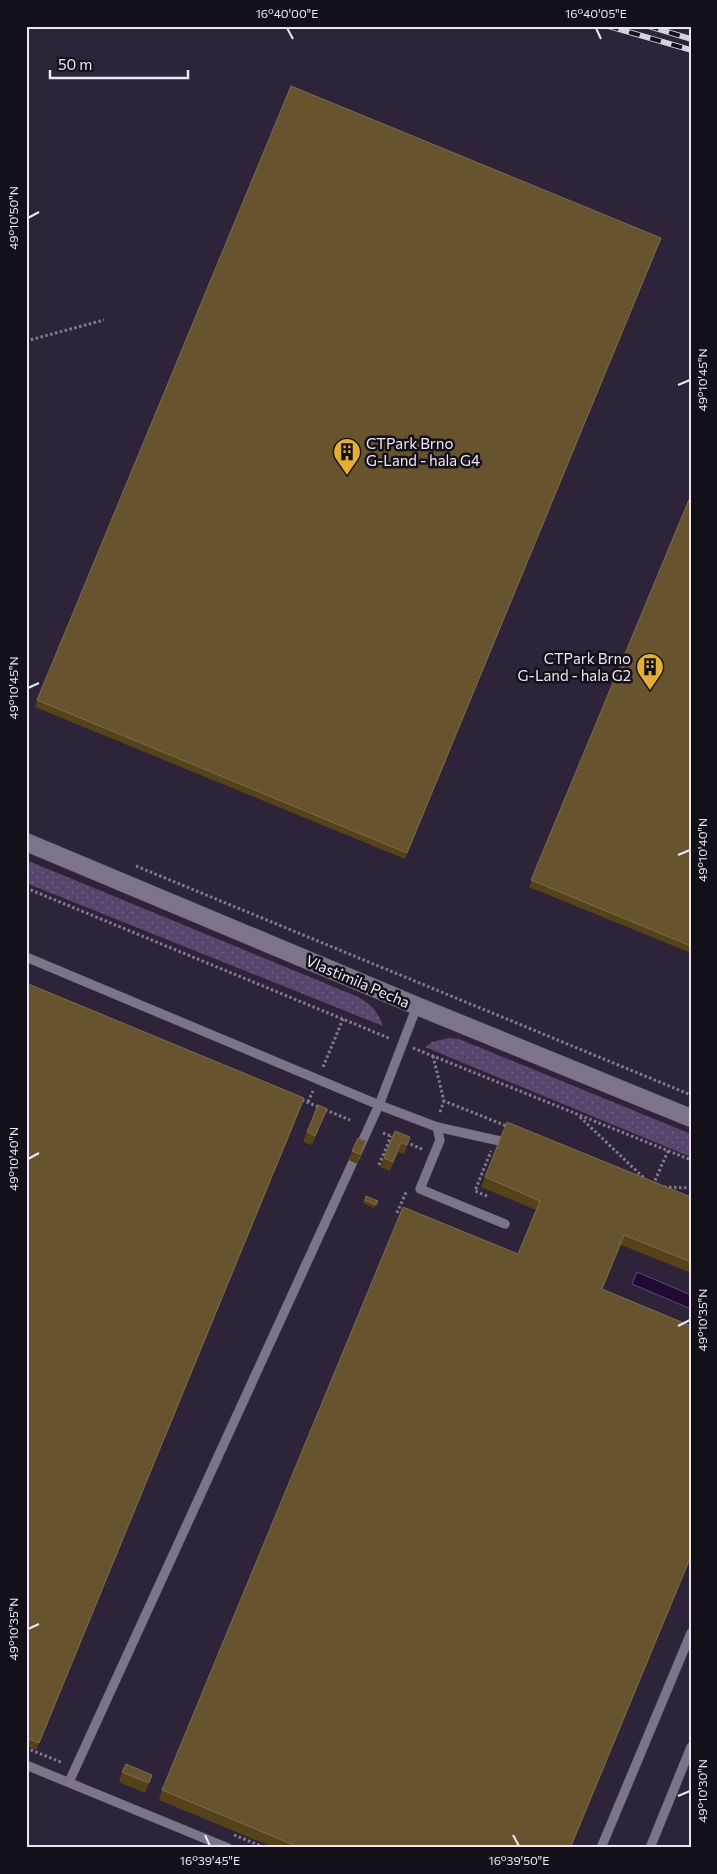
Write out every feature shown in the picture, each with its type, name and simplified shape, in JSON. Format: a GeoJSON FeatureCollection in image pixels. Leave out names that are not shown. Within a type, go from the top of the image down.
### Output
{"type":"FeatureCollection","features":[{"type":"Feature","properties":{"kind":"street","name":"Vlastimila Pecha"},"geometry":{"type":"LineString","coordinates":[[26,842],[417,1006],[691,1118]]}},
{"type":"Feature","properties":{"kind":"lane"},"geometry":{"type":"LineString","coordinates":[[26,958],[380,1105],[438,1127],[498,1140]]}},
{"type":"Feature","properties":{"kind":"lane"},"geometry":{"type":"LineString","coordinates":[[69,1782],[380,1105],[417,1006]]}},
{"type":"Feature","properties":{"kind":"lane"},"geometry":{"type":"LineString","coordinates":[[438,1127],[440,1140],[420,1189],[506,1224]]}},
{"type":"Feature","properties":{"kind":"lane"},"geometry":{"type":"LineString","coordinates":[[601,1848],[691,1633]]}},
{"type":"Feature","properties":{"kind":"lane"},"geometry":{"type":"LineString","coordinates":[[650,1848],[691,1747]]}},
{"type":"Feature","properties":{"kind":"lane"},"geometry":{"type":"LineString","coordinates":[[26,1765],[228,1848]]}},
{"type":"Feature","properties":{"kind":"path"},"geometry":{"type":"LineString","coordinates":[[26,340],[104,320]]}},
{"type":"Feature","properties":{"kind":"path"},"geometry":{"type":"LineString","coordinates":[[128,863],[691,1094]]}},
{"type":"Feature","properties":{"kind":"path"},"geometry":{"type":"LineString","coordinates":[[26,888],[691,1160]]}},
{"type":"Feature","properties":{"kind":"path"},"geometry":{"type":"LineString","coordinates":[[322,1070],[344,1019]]}},
{"type":"Feature","properties":{"kind":"path"},"geometry":{"type":"LineString","coordinates":[[433,1056],[444,1101],[440,1112]]}},
{"type":"Feature","properties":{"kind":"path"},"geometry":{"type":"LineString","coordinates":[[308,1102],[314,1088]]}},
{"type":"Feature","properties":{"kind":"path"},"geometry":{"type":"LineString","coordinates":[[299,1099],[350,1120]]}},
{"type":"Feature","properties":{"kind":"path"},"geometry":{"type":"LineString","coordinates":[[444,1101],[511,1128]]}},
{"type":"Feature","properties":{"kind":"path"},"geometry":{"type":"LineString","coordinates":[[578,1114],[653,1187],[691,1188]]}},
{"type":"Feature","properties":{"kind":"path"},"geometry":{"type":"LineString","coordinates":[[487,1196],[474,1191],[498,1140],[502,1125]]}},
{"type":"Feature","properties":{"kind":"path"},"geometry":{"type":"LineString","coordinates":[[382,1133],[424,1150]]}},
{"type":"Feature","properties":{"kind":"path"},"geometry":{"type":"LineString","coordinates":[[379,1165],[391,1136]]}},
{"type":"Feature","properties":{"kind":"path"},"geometry":{"type":"LineString","coordinates":[[650,1192],[668,1151]]}},
{"type":"Feature","properties":{"kind":"path"},"geometry":{"type":"LineString","coordinates":[[644,1183],[668,1193]]}},
{"type":"Feature","properties":{"kind":"path"},"geometry":{"type":"LineString","coordinates":[[26,1748],[68,1765]]}},
{"type":"Feature","properties":{"kind":"shaded area"},"geometry":{"type":"Polygon","coordinates":[[[26,860],[356,996],[373,1008],[383,1026],[26,883],[26,860]]]}},
{"type":"Feature","properties":{"kind":"shaded area"},"geometry":{"type":"Polygon","coordinates":[[[449,1038],[459,1039],[691,1134],[691,1157],[425,1047],[432,1042],[449,1038]]]}},
{"type":"Feature","properties":{"kind":"shaded area"},"geometry":{"type":"Polygon","coordinates":[[[637,1272],[691,1295],[691,1309],[632,1284],[637,1272]]]}},
{"type":"Feature","properties":{"kind":"building","name":"CTPark Brno G-Land - hala G4"},"geometry":{"type":"Polygon","coordinates":[[[291,86],[661,238],[407,853],[37,700],[291,86]]]}},
{"type":"Feature","properties":{"kind":"building","name":"CTPark Brno G-Land - hala G2"},"geometry":{"type":"Polygon","coordinates":[[[691,495],[691,946],[531,880],[691,495]]]}},
{"type":"Feature","properties":{"kind":"building"},"geometry":{"type":"Polygon","coordinates":[[[26,983],[304,1098],[39,1743],[26,1738],[26,983]]]}},
{"type":"Feature","properties":{"kind":"building"},"geometry":{"type":"Polygon","coordinates":[[[318,1105],[327,1109],[315,1136],[307,1132],[318,1105]]]}},
{"type":"Feature","properties":{"kind":"building"},"geometry":{"type":"Polygon","coordinates":[[[507,1122],[691,1197],[691,1262],[624,1235],[602,1289],[691,1326],[691,1556],[570,1848],[301,1848],[162,1790],[403,1207],[518,1254],[540,1201],[485,1177],[507,1122]]]}},
{"type":"Feature","properties":{"kind":"building"},"geometry":{"type":"Polygon","coordinates":[[[395,1131],[410,1137],[407,1145],[401,1142],[393,1162],[384,1158],[395,1131]]]}},
{"type":"Feature","properties":{"kind":"building"},"geometry":{"type":"Polygon","coordinates":[[[358,1138],[366,1141],[360,1154],[352,1151],[358,1138]]]}},
{"type":"Feature","properties":{"kind":"building"},"geometry":{"type":"Polygon","coordinates":[[[366,1196],[378,1201],[376,1205],[365,1200],[366,1196]]]}},
{"type":"Feature","properties":{"kind":"building"},"geometry":{"type":"Polygon","coordinates":[[[126,1764],[152,1775],[149,1783],[122,1772],[126,1764]]]}},
{"type":"Feature","properties":{"kind":"railway"},"geometry":{"type":"LineString","coordinates":[[608,26],[691,50]]}},
{"type":"Feature","properties":{"kind":"railway"},"geometry":{"type":"LineString","coordinates":[[648,26],[691,39]]}},
{"type":"Feature","properties":{"kind":"place","name":"CTPark Brno G-Land - hala G4"},"geometry":{"type":"Point","coordinates":[347,476]}},
{"type":"Feature","properties":{"kind":"place","name":"CTPark Brno G-Land - hala G2"},"geometry":{"type":"Point","coordinates":[650,691]}}]}
